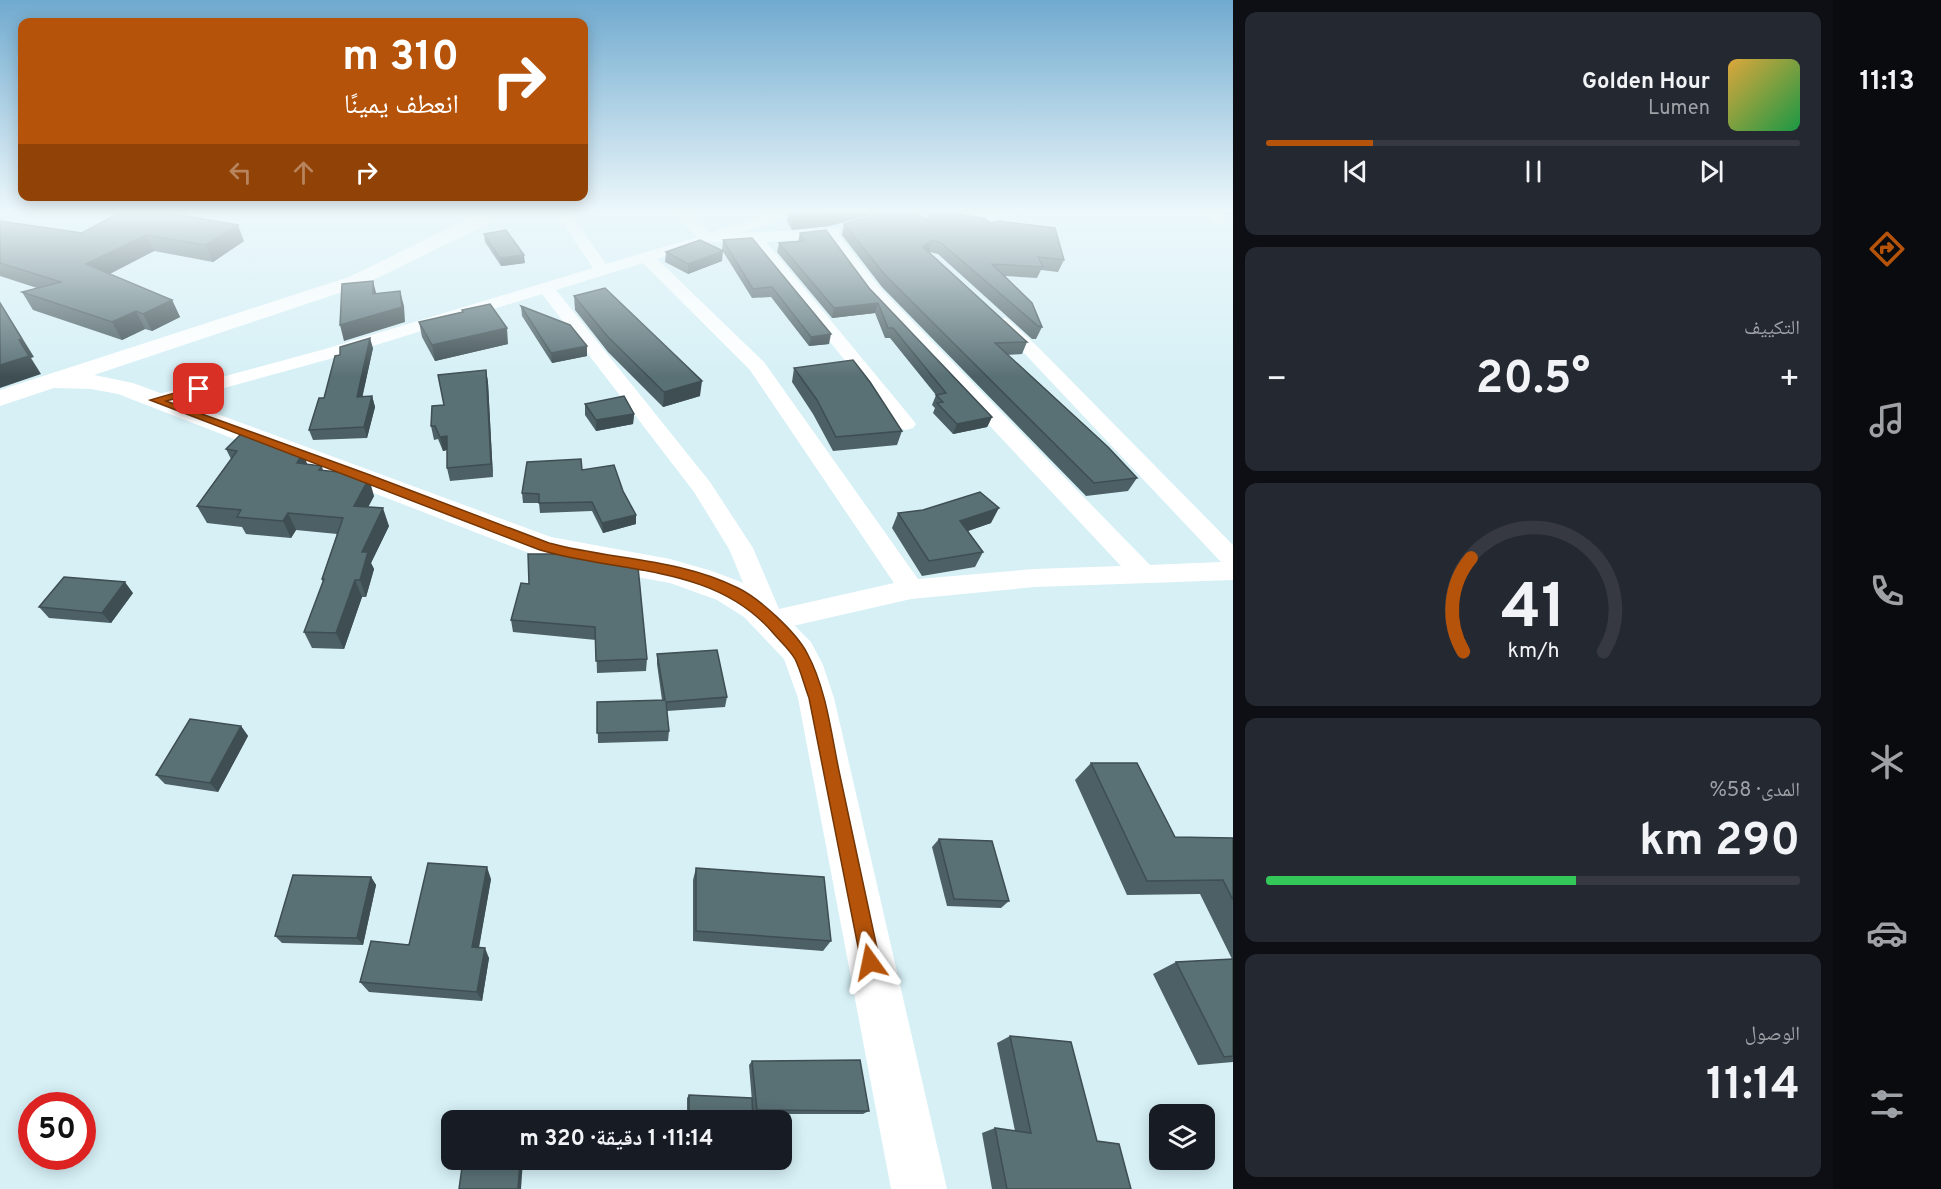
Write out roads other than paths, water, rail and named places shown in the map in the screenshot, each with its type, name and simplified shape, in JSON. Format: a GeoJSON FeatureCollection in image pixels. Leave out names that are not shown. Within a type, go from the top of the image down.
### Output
{"type":"FeatureCollection","features":[{"type":"Feature","properties":{"kind":"main road"},"geometry":{"type":"LineString","coordinates":[[132,382],[268,312],[356,281],[388,265]]}},
{"type":"Feature","properties":{"kind":"main road"},"geometry":{"type":"LineString","coordinates":[[0,398],[53,381],[132,382],[545,547],[575,555],[635,563],[694,577],[734,592],[771,621],[800,655],[816,698],[919,1189]]}},
{"type":"Feature","properties":{"kind":"street"},"geometry":{"type":"LineString","coordinates":[[599,265],[603,271]]}},
{"type":"Feature","properties":{"kind":"street"},"geometry":{"type":"LineString","coordinates":[[132,382],[331,353],[620,265]]}},
{"type":"Feature","properties":{"kind":"street"},"geometry":{"type":"LineString","coordinates":[[655,265],[757,366],[911,589]]}},
{"type":"Feature","properties":{"kind":"street"},"geometry":{"type":"LineString","coordinates":[[777,265],[906,424]]}},
{"type":"Feature","properties":{"kind":"street"},"geometry":{"type":"LineString","coordinates":[[854,265],[874,292],[1143,573]]}},
{"type":"Feature","properties":{"kind":"street"},"geometry":{"type":"LineString","coordinates":[[546,288],[702,487],[741,548],[771,621],[911,589],[1035,578],[1233,571]]}},
{"type":"Feature","properties":{"kind":"street"},"geometry":{"type":"LineString","coordinates":[[989,312],[1031,350],[1233,560]]}}]}
